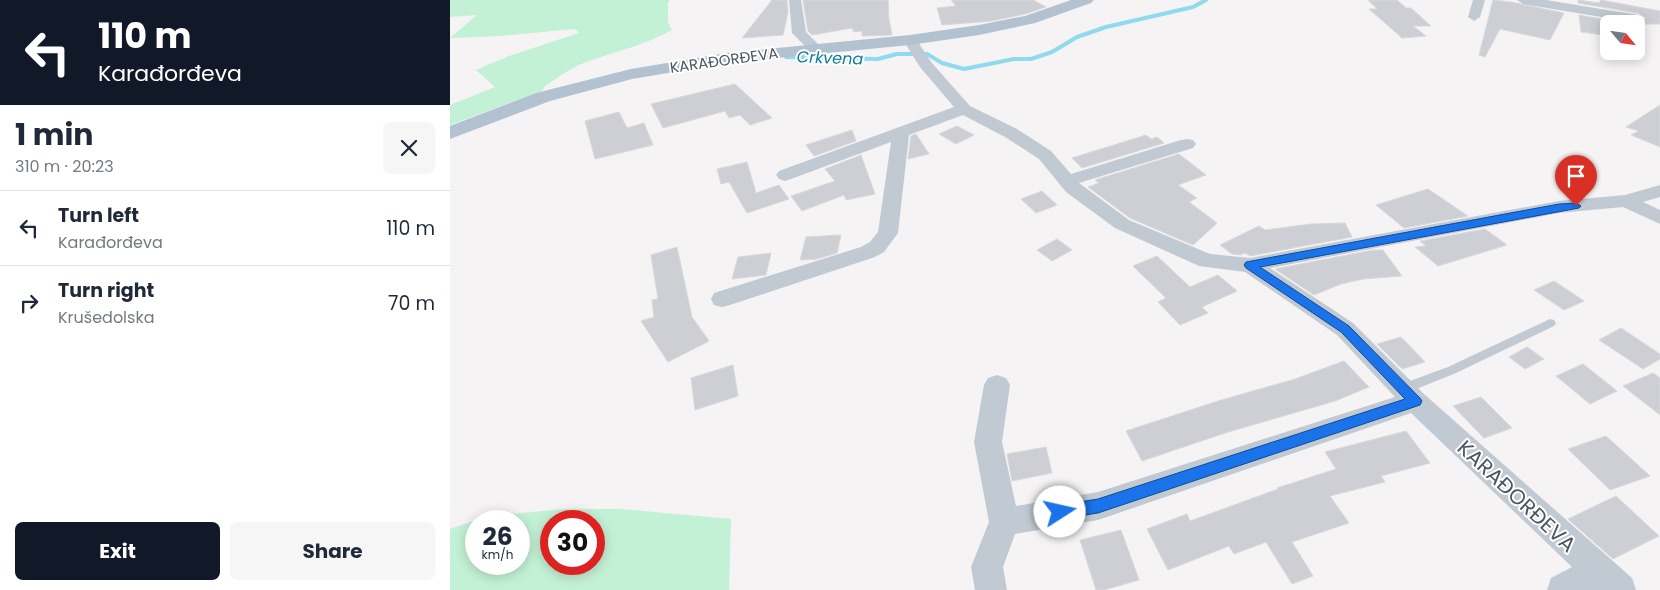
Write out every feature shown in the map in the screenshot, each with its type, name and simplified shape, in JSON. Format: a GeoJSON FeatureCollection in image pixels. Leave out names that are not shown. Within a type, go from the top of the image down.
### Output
{"type":"FeatureCollection","features":[{"type":"Feature","properties":{"kind":"main road"},"geometry":{"type":"LineString","coordinates":[[916,51],[1009,24],[1078,1]]}},
{"type":"Feature","properties":{"kind":"main road","name":"KARAĐORĐEVA"},"geometry":{"type":"LineString","coordinates":[[450,132],[543,97],[631,74],[728,58],[816,49],[916,51]]}},
{"type":"Feature","properties":{"kind":"street"},"geometry":{"type":"LineString","coordinates":[[795,0],[799,33],[816,49]]}},
{"type":"Feature","properties":{"kind":"street"},"geometry":{"type":"LineString","coordinates":[[1474,16],[1479,0]]}},
{"type":"Feature","properties":{"kind":"street"},"geometry":{"type":"LineString","coordinates":[[1523,0],[1614,15]]}},
{"type":"Feature","properties":{"kind":"street","name":"KARAĐORĐEVA"},"geometry":{"type":"LineString","coordinates":[[916,51],[964,109],[1011,133],[1045,155],[1073,188],[1122,224],[1207,262],[1250,265],[1345,329],[1409,395],[1608,580]]}},
{"type":"Feature","properties":{"kind":"street"},"geometry":{"type":"LineString","coordinates":[[785,175],[901,134],[964,109]]}},
{"type":"Feature","properties":{"kind":"street"},"geometry":{"type":"LineString","coordinates":[[722,299],[868,252],[877,247],[888,233],[901,134]]}},
{"type":"Feature","properties":{"kind":"street"},"geometry":{"type":"LineString","coordinates":[[1067,181],[1187,144]]}},
{"type":"Feature","properties":{"kind":"street"},"geometry":{"type":"LineString","coordinates":[[1250,265],[1559,207],[1626,201],[1660,192]]}},
{"type":"Feature","properties":{"kind":"street"},"geometry":{"type":"LineString","coordinates":[[1626,201],[1660,218]]}},
{"type":"Feature","properties":{"kind":"street"},"geometry":{"type":"LineString","coordinates":[[991,590],[987,567],[1004,522],[988,442],[997,385]]}},
{"type":"Feature","properties":{"kind":"street"},"geometry":{"type":"LineString","coordinates":[[1004,522],[1098,506],[1409,395]]}},
{"type":"Feature","properties":{"kind":"street"},"geometry":{"type":"LineString","coordinates":[[1563,590],[1608,580]]}},
{"type":"Feature","properties":{"kind":"lane"},"geometry":{"type":"LineString","coordinates":[[1409,395],[1452,370],[1550,323]]}},
{"type":"Feature","properties":{"kind":"green space"},"geometry":{"type":"Polygon","coordinates":[[[450,0],[670,0],[668,2],[668,22],[672,30],[641,44],[577,66],[545,86],[542,91],[450,125],[450,105],[495,87],[476,70],[509,56],[579,33],[575,29],[500,36],[450,38],[477,15],[450,17],[450,0]]]}},
{"type":"Feature","properties":{"kind":"green space"},"geometry":{"type":"Polygon","coordinates":[[[621,509],[731,519],[729,590],[450,590],[450,529],[465,524],[465,575],[530,575],[530,512],[540,511],[540,575],[605,575],[605,510],[552,510],[621,509]]]}},
{"type":"Feature","properties":{"kind":"building"},"geometry":{"type":"Polygon","coordinates":[[[772,0],[787,0],[788,12],[783,35],[742,38],[772,0]]]}},
{"type":"Feature","properties":{"kind":"building"},"geometry":{"type":"Polygon","coordinates":[[[803,0],[888,0],[892,35],[862,36],[862,31],[854,32],[852,28],[812,35],[808,31],[803,0]]]}},
{"type":"Feature","properties":{"kind":"building"},"geometry":{"type":"Polygon","coordinates":[[[951,0],[1033,0],[1046,7],[1025,14],[992,21],[942,25],[937,8],[956,6],[951,0]]]}},
{"type":"Feature","properties":{"kind":"building"},"geometry":{"type":"Polygon","coordinates":[[[1368,0],[1397,0],[1406,8],[1411,8],[1431,26],[1413,26],[1426,36],[1402,38],[1369,9],[1377,9],[1368,0]]]}},
{"type":"Feature","properties":{"kind":"building"},"geometry":{"type":"Polygon","coordinates":[[[1493,0],[1564,13],[1550,40],[1500,29],[1485,57],[1479,55],[1493,0]]]}},
{"type":"Feature","properties":{"kind":"building"},"geometry":{"type":"Polygon","coordinates":[[[1578,0],[1599,3],[1601,0],[1660,11],[1660,24],[1645,24],[1645,15],[1638,13],[1578,3],[1578,0]]]}},
{"type":"Feature","properties":{"kind":"building"},"geometry":{"type":"Polygon","coordinates":[[[1579,15],[1600,19],[1600,34],[1581,32],[1579,15]]]}},
{"type":"Feature","properties":{"kind":"building"},"geometry":{"type":"Polygon","coordinates":[[[735,84],[772,118],[750,125],[740,115],[729,118],[725,111],[663,128],[651,104],[735,84]]]}},
{"type":"Feature","properties":{"kind":"building"},"geometry":{"type":"Polygon","coordinates":[[[1660,105],[1660,147],[1631,135],[1639,131],[1626,127],[1660,105]]]}},
{"type":"Feature","properties":{"kind":"building"},"geometry":{"type":"Polygon","coordinates":[[[619,112],[627,128],[644,123],[653,145],[595,159],[585,121],[619,112]]]}},
{"type":"Feature","properties":{"kind":"building"},"geometry":{"type":"Polygon","coordinates":[[[957,126],[974,135],[956,144],[939,134],[957,126]]]}},
{"type":"Feature","properties":{"kind":"building"},"geometry":{"type":"Polygon","coordinates":[[[852,130],[856,141],[814,156],[806,145],[852,130]]]}},
{"type":"Feature","properties":{"kind":"building"},"geometry":{"type":"Polygon","coordinates":[[[916,134],[929,154],[908,159],[911,136],[916,134]]]}},
{"type":"Feature","properties":{"kind":"building"},"geometry":{"type":"Polygon","coordinates":[[[1146,135],[1151,139],[1157,137],[1164,143],[1082,168],[1072,158],[1146,135]]]}},
{"type":"Feature","properties":{"kind":"building"},"geometry":{"type":"Polygon","coordinates":[[[1179,154],[1206,175],[1178,185],[1197,198],[1189,202],[1217,223],[1193,245],[1130,218],[1088,187],[1099,183],[1095,180],[1179,154]]]}},
{"type":"Feature","properties":{"kind":"building"},"geometry":{"type":"Polygon","coordinates":[[[861,155],[875,194],[846,200],[844,195],[802,211],[791,196],[835,181],[825,169],[861,155]]]}},
{"type":"Feature","properties":{"kind":"building"},"geometry":{"type":"Polygon","coordinates":[[[747,162],[756,193],[779,185],[789,199],[747,213],[729,182],[721,184],[717,169],[747,162]]]}},
{"type":"Feature","properties":{"kind":"building"},"geometry":{"type":"Polygon","coordinates":[[[1428,189],[1468,216],[1404,228],[1376,205],[1428,189]]]}},
{"type":"Feature","properties":{"kind":"building"},"geometry":{"type":"Polygon","coordinates":[[[1042,191],[1057,205],[1036,213],[1021,199],[1042,191]]]}},
{"type":"Feature","properties":{"kind":"building"},"geometry":{"type":"Polygon","coordinates":[[[1345,223],[1352,237],[1250,256],[1245,253],[1240,255],[1232,254],[1220,245],[1259,226],[1265,230],[1311,224],[1345,223]]]}},
{"type":"Feature","properties":{"kind":"building"},"geometry":{"type":"Polygon","coordinates":[[[1485,229],[1507,245],[1438,266],[1415,247],[1426,246],[1420,241],[1485,229]]]}},
{"type":"Feature","properties":{"kind":"building"},"geometry":{"type":"Polygon","coordinates":[[[841,235],[837,253],[817,259],[800,260],[806,237],[841,235]]]}},
{"type":"Feature","properties":{"kind":"building"},"geometry":{"type":"Polygon","coordinates":[[[1057,239],[1072,250],[1052,261],[1037,250],[1057,239]]]}},
{"type":"Feature","properties":{"kind":"building"},"geometry":{"type":"Polygon","coordinates":[[[677,247],[692,317],[709,341],[668,362],[641,321],[654,317],[652,300],[658,299],[651,255],[677,247]]]}},
{"type":"Feature","properties":{"kind":"building"},"geometry":{"type":"Polygon","coordinates":[[[1373,250],[1383,250],[1402,276],[1363,279],[1341,284],[1314,295],[1275,269],[1373,250]]]}},
{"type":"Feature","properties":{"kind":"building"},"geometry":{"type":"Polygon","coordinates":[[[771,253],[766,275],[732,279],[738,257],[771,253]]]}},
{"type":"Feature","properties":{"kind":"building"},"geometry":{"type":"Polygon","coordinates":[[[1157,256],[1190,287],[1218,275],[1237,291],[1202,307],[1208,313],[1180,325],[1158,302],[1166,298],[1133,266],[1157,256]]]}},
{"type":"Feature","properties":{"kind":"building"},"geometry":{"type":"Polygon","coordinates":[[[1554,281],[1584,301],[1564,310],[1534,290],[1554,281]]]}},
{"type":"Feature","properties":{"kind":"building"},"geometry":{"type":"Polygon","coordinates":[[[1621,328],[1660,354],[1660,359],[1643,369],[1599,340],[1621,328]]]}},
{"type":"Feature","properties":{"kind":"building"},"geometry":{"type":"Polygon","coordinates":[[[1401,337],[1425,362],[1402,369],[1377,344],[1401,337]]]}},
{"type":"Feature","properties":{"kind":"building"},"geometry":{"type":"Polygon","coordinates":[[[1527,347],[1544,359],[1525,369],[1509,357],[1527,347]]]}},
{"type":"Feature","properties":{"kind":"building"},"geometry":{"type":"Polygon","coordinates":[[[1344,361],[1369,387],[1335,401],[1225,433],[1142,461],[1126,431],[1218,401],[1295,379],[1344,361]]]}},
{"type":"Feature","properties":{"kind":"building"},"geometry":{"type":"Polygon","coordinates":[[[1583,364],[1617,391],[1590,404],[1556,376],[1583,364]]]}},
{"type":"Feature","properties":{"kind":"building"},"geometry":{"type":"Polygon","coordinates":[[[733,365],[738,396],[695,410],[691,378],[733,365]]]}},
{"type":"Feature","properties":{"kind":"building"},"geometry":{"type":"Polygon","coordinates":[[[1653,373],[1660,378],[1660,415],[1623,386],[1653,373]]]}},
{"type":"Feature","properties":{"kind":"building"},"geometry":{"type":"Polygon","coordinates":[[[1481,397],[1512,428],[1484,438],[1453,406],[1481,397]]]}},
{"type":"Feature","properties":{"kind":"building"},"geometry":{"type":"Polygon","coordinates":[[[1406,431],[1430,463],[1381,476],[1385,482],[1330,496],[1349,523],[1292,542],[1313,576],[1292,584],[1266,542],[1234,554],[1229,546],[1168,570],[1147,529],[1187,514],[1190,521],[1277,488],[1336,469],[1325,452],[1406,431]]]}},
{"type":"Feature","properties":{"kind":"building"},"geometry":{"type":"Polygon","coordinates":[[[1606,436],[1650,476],[1610,490],[1568,449],[1606,436]]]}},
{"type":"Feature","properties":{"kind":"building"},"geometry":{"type":"Polygon","coordinates":[[[1046,447],[1052,473],[1012,481],[1007,454],[1046,447]]]}},
{"type":"Feature","properties":{"kind":"building"},"geometry":{"type":"Polygon","coordinates":[[[1616,496],[1659,536],[1613,559],[1568,519],[1616,496]]]}},
{"type":"Feature","properties":{"kind":"building"},"geometry":{"type":"Polygon","coordinates":[[[1121,530],[1139,580],[1104,590],[1096,590],[1080,540],[1121,530]]]}},
{"type":"Feature","properties":{"kind":"waterway","name":"Crkvena"},"geometry":{"type":"LineString","coordinates":[[786,57],[878,59],[897,54],[927,54],[942,63],[964,69],[1014,59],[1031,59],[1052,52],[1077,37],[1106,27],[1193,7],[1206,0]]}},
{"type":"Feature","properties":{"kind":"route"},"geometry":{"type":"LineString","coordinates":[[1060,512],[1098,506],[1415,401],[1345,329],[1250,265],[1559,207],[1576,206]]}}]}
